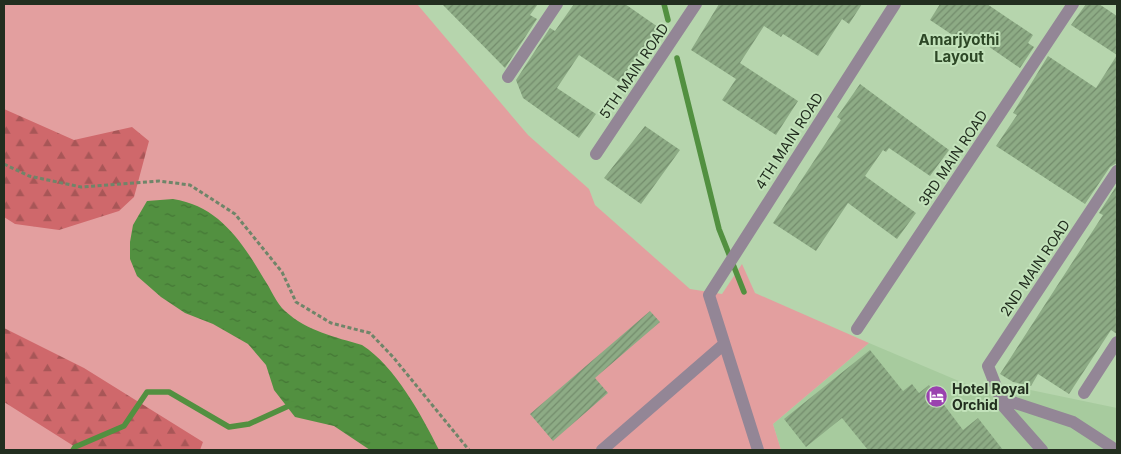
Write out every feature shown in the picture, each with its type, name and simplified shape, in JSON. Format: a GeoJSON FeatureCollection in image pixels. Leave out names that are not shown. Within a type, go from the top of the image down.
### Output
{"type":"FeatureCollection","features":[{"type":"Feature","properties":{"kind":"street"},"geometry":{"type":"LineString","coordinates":[[508,77],[557,4]]}},
{"type":"Feature","properties":{"kind":"street","name":"5TH MAIN ROAD"},"geometry":{"type":"LineString","coordinates":[[596,154],[696,4]]}},
{"type":"Feature","properties":{"kind":"street","name":"4TH MAIN ROAD"},"geometry":{"type":"LineString","coordinates":[[723,345],[709,295],[895,4]]}},
{"type":"Feature","properties":{"kind":"street","name":"3RD MAIN ROAD"},"geometry":{"type":"LineString","coordinates":[[857,329],[1073,4]]}},
{"type":"Feature","properties":{"kind":"street","name":"2ND MAIN ROAD"},"geometry":{"type":"LineString","coordinates":[[1000,398],[993,384],[988,366],[1117,171]]}},
{"type":"Feature","properties":{"kind":"street"},"geometry":{"type":"LineString","coordinates":[[1084,393],[1117,342]]}},
{"type":"Feature","properties":{"kind":"street"},"geometry":{"type":"LineString","coordinates":[[602,450],[723,345],[758,450]]}},
{"type":"Feature","properties":{"kind":"street"},"geometry":{"type":"LineString","coordinates":[[1000,398],[1004,406],[1042,450]]}},
{"type":"Feature","properties":{"kind":"street"},"geometry":{"type":"LineString","coordinates":[[1000,398],[1073,422],[1116,450]]}},
{"type":"Feature","properties":{"kind":"path"},"geometry":{"type":"LineString","coordinates":[[4,164],[29,176],[81,187],[159,181],[190,185],[235,214],[282,272],[296,302],[331,323],[370,333],[393,357],[469,450]]}},
{"type":"Feature","properties":{"kind":"shaded area"},"geometry":{"type":"Polygon","coordinates":[[[4,4],[417,4],[528,135],[589,189],[595,205],[690,289],[722,294],[742,264],[755,293],[869,343],[773,424],[781,450],[4,450],[4,4]]]}},
{"type":"Feature","properties":{"kind":"shaded area","name":"Hotel Royal Orchid"},"geometry":{"type":"Polygon","coordinates":[[[869,343],[973,387],[993,384],[1007,385],[1117,408],[1117,450],[781,450],[773,424],[869,343]]]}},
{"type":"Feature","properties":{"kind":"green space"},"geometry":{"type":"Polygon","coordinates":[[[4,109],[74,140],[132,127],[149,141],[134,197],[119,211],[59,230],[15,224],[4,217],[4,109]]]}},
{"type":"Feature","properties":{"kind":"green space"},"geometry":{"type":"Polygon","coordinates":[[[4,328],[84,368],[203,442],[200,450],[80,450],[4,402],[4,328]]]}},
{"type":"Feature","properties":{"kind":"water"},"geometry":{"type":"Polygon","coordinates":[[[173,199],[204,209],[238,239],[285,311],[312,328],[362,345],[386,365],[406,393],[439,450],[370,450],[334,426],[295,417],[274,390],[266,365],[248,344],[213,324],[185,313],[161,297],[137,276],[130,259],[133,225],[147,201],[173,199]]]}},
{"type":"Feature","properties":{"kind":"building"},"geometry":{"type":"Polygon","coordinates":[[[442,4],[538,4],[530,15],[537,19],[505,68],[442,4]]]}},
{"type":"Feature","properties":{"kind":"building"},"geometry":{"type":"Polygon","coordinates":[[[574,4],[625,4],[658,27],[619,82],[579,55],[557,88],[596,114],[579,138],[523,98],[516,80],[550,28],[555,31],[574,4]]]}},
{"type":"Feature","properties":{"kind":"building"},"geometry":{"type":"Polygon","coordinates":[[[719,4],[862,4],[849,24],[842,19],[818,56],[783,34],[781,37],[764,26],[740,63],[798,101],[776,135],[722,100],[736,79],[691,50],[719,4]]]}},
{"type":"Feature","properties":{"kind":"building"},"geometry":{"type":"Polygon","coordinates":[[[940,4],[987,4],[1033,35],[1028,43],[1034,47],[1020,68],[969,33],[963,42],[930,20],[940,4]]]}},
{"type":"Feature","properties":{"kind":"building"},"geometry":{"type":"Polygon","coordinates":[[[1086,4],[1099,4],[1117,16],[1117,55],[1071,25],[1086,4]]]}},
{"type":"Feature","properties":{"kind":"building"},"geometry":{"type":"Polygon","coordinates":[[[1117,55],[1117,163],[1110,167],[1085,204],[996,146],[1017,115],[1013,113],[1048,56],[1096,88],[1117,55]]]}},
{"type":"Feature","properties":{"kind":"building"},"geometry":{"type":"Polygon","coordinates":[[[860,84],[949,150],[930,176],[889,148],[886,152],[883,150],[865,176],[916,213],[897,239],[848,203],[816,251],[773,223],[841,120],[837,117],[860,84]]]}},
{"type":"Feature","properties":{"kind":"building"},"geometry":{"type":"Polygon","coordinates":[[[645,126],[680,150],[641,204],[604,178],[645,126]]]}},
{"type":"Feature","properties":{"kind":"building"},"geometry":{"type":"Polygon","coordinates":[[[1117,185],[1117,334],[1111,330],[1069,394],[1038,374],[1031,386],[1013,382],[1000,374],[1103,215],[1099,213],[1117,185]]]}},
{"type":"Feature","properties":{"kind":"building"},"geometry":{"type":"Polygon","coordinates":[[[650,311],[660,322],[595,378],[608,393],[553,441],[530,414],[650,311]]]}},
{"type":"Feature","properties":{"kind":"building"},"geometry":{"type":"Polygon","coordinates":[[[870,350],[903,391],[912,384],[919,393],[929,385],[963,430],[978,418],[1003,450],[868,450],[842,418],[806,447],[784,419],[870,350]]]}},
{"type":"Feature","properties":{"kind":"waterway"},"geometry":{"type":"LineString","coordinates":[[664,4],[668,20]]}},
{"type":"Feature","properties":{"kind":"waterway"},"geometry":{"type":"LineString","coordinates":[[677,58],[719,229],[744,292]]}},
{"type":"Feature","properties":{"kind":"waterway"},"geometry":{"type":"LineString","coordinates":[[73,450],[75,447],[124,426],[147,392],[169,392],[229,427],[249,424],[293,404]]}},
{"type":"Feature","properties":{"kind":"place","name":"Hotel Royal Orchid"},"geometry":{"type":"Point","coordinates":[936,397]}},
{"type":"Feature","properties":{"kind":"district","name":"Amarjyothi Layout"},"geometry":{"type":"Point","coordinates":[959,48]}}]}
